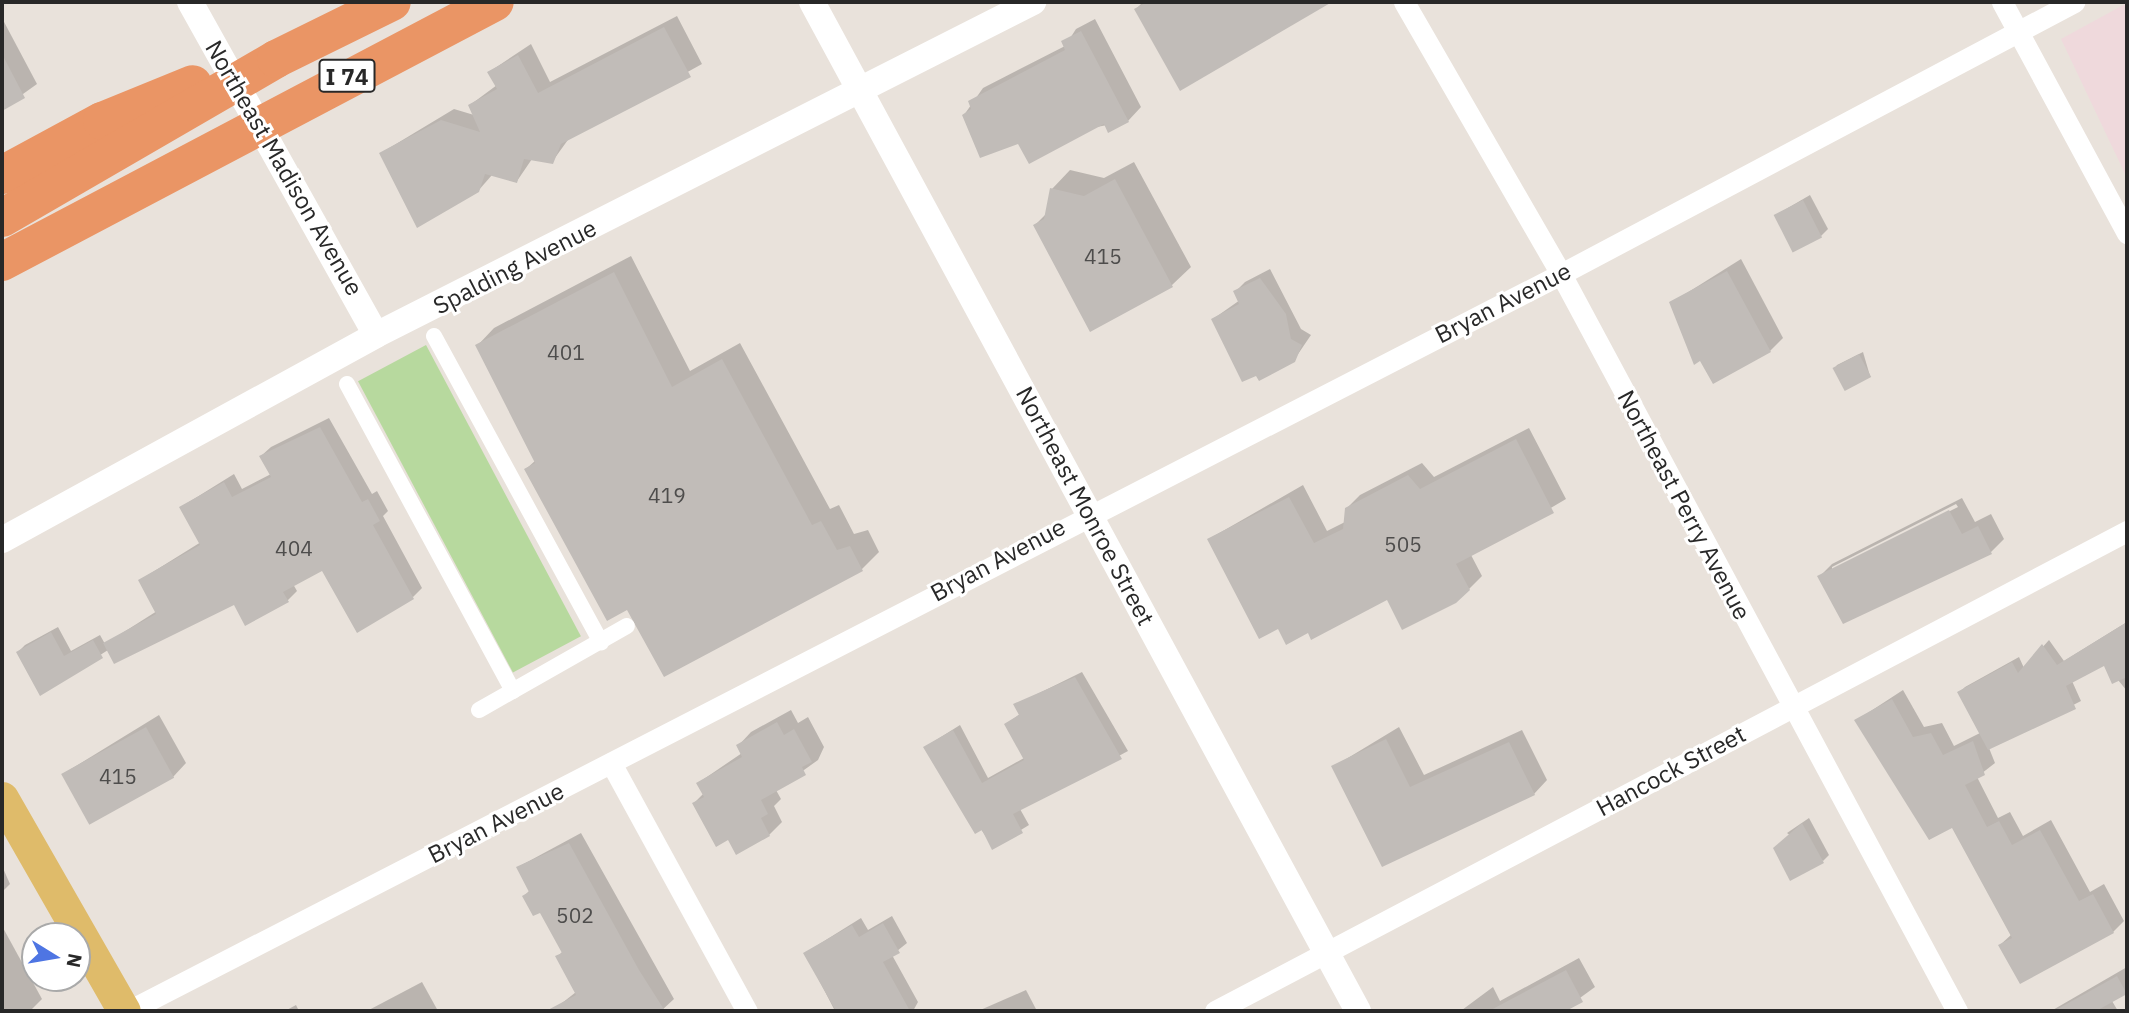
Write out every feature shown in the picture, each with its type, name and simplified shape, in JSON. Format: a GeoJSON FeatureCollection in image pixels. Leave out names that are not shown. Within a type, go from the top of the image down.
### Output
{"type":"FeatureCollection","features":[{"type":"Feature","properties":{"kind":"highway","name":"I 74"},"geometry":{"type":"LineString","coordinates":[[2,218],[276,59],[392,2]]}},
{"type":"Feature","properties":{"kind":"highway","name":"I 74"},"geometry":{"type":"LineString","coordinates":[[2,262],[200,153],[495,2]]}},
{"type":"Feature","properties":{"kind":"highway"},"geometry":{"type":"LineString","coordinates":[[2,175],[170,91],[276,59]]}},
{"type":"Feature","properties":{"kind":"highway"},"geometry":{"type":"LineString","coordinates":[[2,281],[200,153]]}},
{"type":"Feature","properties":{"kind":"main road"},"geometry":{"type":"LineString","coordinates":[[2,798],[126,1011]]}},
{"type":"Feature","properties":{"kind":"street","name":"Northeast Monroe Street"},"geometry":{"type":"LineString","coordinates":[[812,2],[1358,1011]]}},
{"type":"Feature","properties":{"kind":"street","name":"Spalding Avenue"},"geometry":{"type":"LineString","coordinates":[[2,540],[376,335],[1033,2]]}},
{"type":"Feature","properties":{"kind":"street","name":"Northeast Perry Avenue"},"geometry":{"type":"LineString","coordinates":[[1404,2],[1561,274],[1957,1011]]}},
{"type":"Feature","properties":{"kind":"street"},"geometry":{"type":"LineString","coordinates":[[2001,2],[2127,233]]}},
{"type":"Feature","properties":{"kind":"street","name":"Bryan Avenue"},"geometry":{"type":"LineString","coordinates":[[126,1011],[611,763],[1087,513],[1561,274],[2074,2]]}},
{"type":"Feature","properties":{"kind":"street","name":"Northeast Madison Avenue"},"geometry":{"type":"LineString","coordinates":[[190,3],[302,195],[376,335]]}},
{"type":"Feature","properties":{"kind":"street"},"geometry":{"type":"LineString","coordinates":[[434,336],[601,642]]}},
{"type":"Feature","properties":{"kind":"street"},"geometry":{"type":"LineString","coordinates":[[347,384],[513,691]]}},
{"type":"Feature","properties":{"kind":"street","name":"Hancock Street"},"geometry":{"type":"LineString","coordinates":[[1215,1011],[2127,531]]}},
{"type":"Feature","properties":{"kind":"street"},"geometry":{"type":"LineString","coordinates":[[479,710],[627,626]]}},
{"type":"Feature","properties":{"kind":"street"},"geometry":{"type":"LineString","coordinates":[[611,763],[747,1011]]}},
{"type":"Feature","properties":{"kind":"shaded area"},"geometry":{"type":"Polygon","coordinates":[[[2127,3],[2127,178],[2061,39],[2127,3]]]}},
{"type":"Feature","properties":{"kind":"green space"},"geometry":{"type":"Polygon","coordinates":[[[426,345],[581,636],[513,673],[358,381],[426,345]]]}},
{"type":"Feature","properties":{"kind":"building"},"geometry":{"type":"Polygon","coordinates":[[[1147,2],[1332,2],[1180,91],[1134,9],[1147,2]]]}},
{"type":"Feature","properties":{"kind":"building"},"geometry":{"type":"Polygon","coordinates":[[[664,27],[691,77],[561,144],[553,164],[524,159],[517,183],[485,174],[479,192],[417,228],[379,153],[441,120],[480,132],[468,105],[497,89],[487,72],[518,55],[538,93],[664,27]]]}},
{"type":"Feature","properties":{"kind":"building"},"geometry":{"type":"Polygon","coordinates":[[[1081,31],[1129,122],[1108,133],[1104,124],[1029,164],[1018,144],[980,158],[962,115],[971,109],[968,101],[1065,50],[1061,41],[1081,31]]]}},
{"type":"Feature","properties":{"kind":"building"},"geometry":{"type":"Polygon","coordinates":[[[2,54],[25,98],[2,111],[2,54]]]}},
{"type":"Feature","properties":{"kind":"building"},"geometry":{"type":"Polygon","coordinates":[[[1115,179],[1173,287],[1090,332],[1033,225],[1044,219],[1050,188],[1084,196],[1115,179]]]}},
{"type":"Feature","properties":{"kind":"building"},"geometry":{"type":"Polygon","coordinates":[[[1803,200],[1822,237],[1793,252],[1774,215],[1803,200]]]}},
{"type":"Feature","properties":{"kind":"building"},"geometry":{"type":"Polygon","coordinates":[[[1727,271],[1771,352],[1713,384],[1700,361],[1694,365],[1669,302],[1727,271]]]}},
{"type":"Feature","properties":{"kind":"building"},"geometry":{"type":"Polygon","coordinates":[[[614,272],[672,387],[722,359],[812,525],[821,521],[837,550],[850,546],[863,571],[664,677],[627,610],[607,621],[524,469],[535,463],[475,345],[614,272]]]}},
{"type":"Feature","properties":{"kind":"building"},"geometry":{"type":"Polygon","coordinates":[[[1260,278],[1286,314],[1291,339],[1302,345],[1295,362],[1259,381],[1256,376],[1242,382],[1211,319],[1239,304],[1233,291],[1260,278]]]}},
{"type":"Feature","properties":{"kind":"building"},"geometry":{"type":"Polygon","coordinates":[[[1859,354],[1871,377],[1845,391],[1833,368],[1859,354]]]}},
{"type":"Feature","properties":{"kind":"building"},"geometry":{"type":"Polygon","coordinates":[[[320,427],[362,502],[368,499],[380,521],[373,525],[414,599],[357,633],[322,571],[283,592],[289,602],[245,626],[234,605],[114,664],[103,643],[156,614],[138,580],[200,545],[179,507],[224,482],[232,497],[271,477],[259,456],[320,427]]]}},
{"type":"Feature","properties":{"kind":"building"},"geometry":{"type":"Polygon","coordinates":[[[1516,439],[1554,513],[1456,564],[1470,590],[1456,603],[1402,630],[1387,600],[1311,640],[1308,633],[1286,645],[1278,629],[1259,639],[1207,539],[1289,497],[1314,543],[1343,529],[1345,508],[1408,475],[1420,489],[1516,439]]]}},
{"type":"Feature","properties":{"kind":"building"},"geometry":{"type":"Polygon","coordinates":[[[1949,510],[1962,534],[1978,526],[1992,554],[1843,624],[1817,576],[1949,510]]]}},
{"type":"Feature","properties":{"kind":"building"},"geometry":{"type":"Polygon","coordinates":[[[2127,622],[2127,677],[2112,684],[2104,666],[2066,686],[2076,709],[1988,750],[1957,692],[2012,662],[2018,673],[2042,644],[2057,665],[2127,622]]]}},
{"type":"Feature","properties":{"kind":"building"},"geometry":{"type":"Polygon","coordinates":[[[51,632],[64,656],[93,640],[103,658],[40,696],[16,652],[51,632]]]}},
{"type":"Feature","properties":{"kind":"building"},"geometry":{"type":"Polygon","coordinates":[[[1075,677],[1122,759],[1013,814],[1023,833],[992,850],[982,830],[975,834],[923,747],[953,730],[982,783],[1024,760],[1004,724],[1019,715],[1013,704],[1075,677]]]}},
{"type":"Feature","properties":{"kind":"building"},"geometry":{"type":"Polygon","coordinates":[[[1892,699],[1913,737],[1931,733],[1943,755],[1973,741],[1985,775],[1965,785],[1987,827],[1999,821],[2012,845],[2040,830],[2079,901],[2093,894],[2114,933],[2020,984],[1998,945],[2012,938],[1952,828],[1929,840],[1854,720],[1892,699]]]}},
{"type":"Feature","properties":{"kind":"building"},"geometry":{"type":"Polygon","coordinates":[[[777,722],[784,735],[794,729],[812,762],[802,767],[806,775],[761,800],[768,814],[761,818],[770,836],[736,855],[728,840],[716,847],[692,803],[704,797],[696,783],[742,757],[736,745],[777,722]]]}},
{"type":"Feature","properties":{"kind":"building"},"geometry":{"type":"Polygon","coordinates":[[[146,727],[174,778],[89,825],[61,774],[146,727]]]}},
{"type":"Feature","properties":{"kind":"building"},"geometry":{"type":"Polygon","coordinates":[[[1386,739],[1410,787],[1509,742],[1535,795],[1382,867],[1331,766],[1386,739]]]}},
{"type":"Feature","properties":{"kind":"building"},"geometry":{"type":"Polygon","coordinates":[[[1802,823],[1824,863],[1790,881],[1773,848],[1802,823]]]}},
{"type":"Feature","properties":{"kind":"building"},"geometry":{"type":"Polygon","coordinates":[[[569,843],[639,970],[665,1011],[546,1011],[576,995],[555,956],[562,953],[540,913],[533,916],[522,896],[529,892],[516,867],[569,843]]]}},
{"type":"Feature","properties":{"kind":"building"},"geometry":{"type":"Polygon","coordinates":[[[883,923],[900,953],[883,962],[910,1011],[836,1011],[803,953],[852,925],[859,937],[883,923]]]}},
{"type":"Feature","properties":{"kind":"building"},"geometry":{"type":"Polygon","coordinates":[[[1566,970],[1583,1002],[1566,1011],[1489,1011],[1566,970]]]}},
{"type":"Feature","properties":{"kind":"building"},"geometry":{"type":"Polygon","coordinates":[[[2117,976],[2127,994],[2096,1011],[2054,1011],[2117,976]]]}}]}
